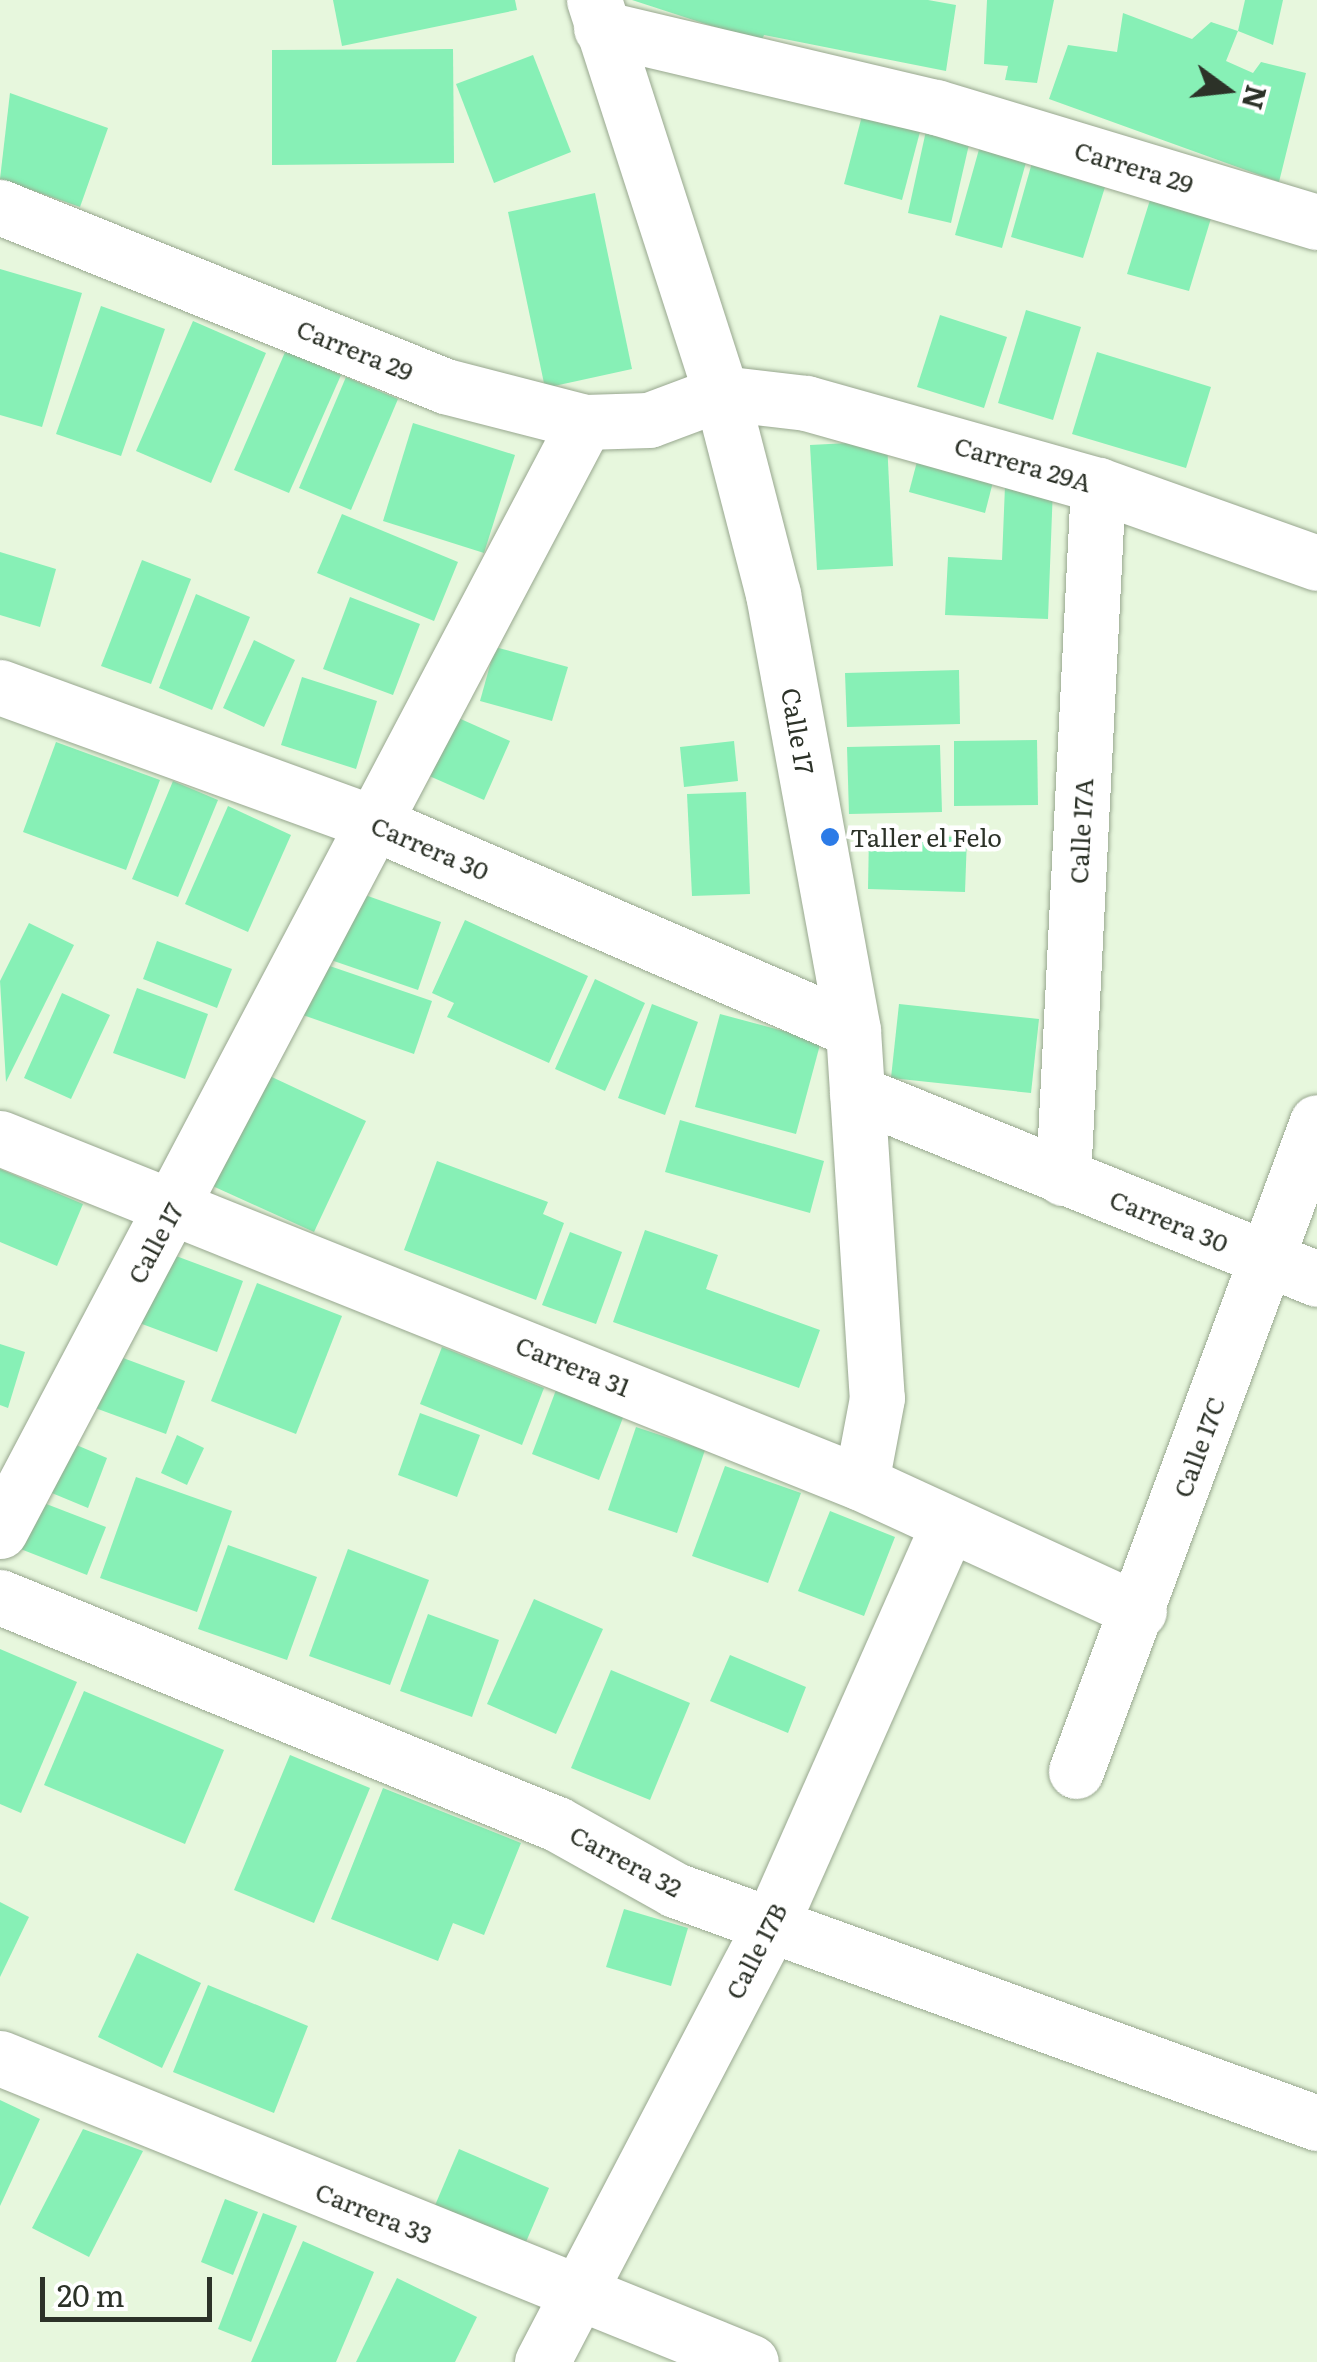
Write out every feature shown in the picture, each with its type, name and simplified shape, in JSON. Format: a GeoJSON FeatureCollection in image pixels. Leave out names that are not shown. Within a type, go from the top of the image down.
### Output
{"type":"FeatureCollection","features":[{"type":"Feature","properties":{"kind":"street","name":"Carrera 29"},"geometry":{"type":"LineString","coordinates":[[598,14],[936,106],[1317,222]]}},
{"type":"Feature","properties":{"kind":"street","name":"Calle 17"},"geometry":{"type":"LineString","coordinates":[[598,14],[722,393],[773,594],[853,1030],[877,1398],[861,1483]]}},
{"type":"Feature","properties":{"kind":"street","name":"Carrera 29"},"geometry":{"type":"LineString","coordinates":[[2,212],[444,386],[585,422],[649,420],[722,393]]}},
{"type":"Feature","properties":{"kind":"street","name":"Carrera 29A"},"geometry":{"type":"LineString","coordinates":[[722,393],[806,403],[1098,485],[1317,563]]}},
{"type":"Feature","properties":{"kind":"street","name":"Calle 17"},"geometry":{"type":"LineString","coordinates":[[0,1531],[379,825],[585,422]]}},
{"type":"Feature","properties":{"kind":"street","name":"Calle 17A"},"geometry":{"type":"LineString","coordinates":[[1063,1178],[1098,485]]}},
{"type":"Feature","properties":{"kind":"street","name":"Carrera 30"},"geometry":{"type":"LineString","coordinates":[[0,687],[379,825],[853,1030]]}},
{"type":"Feature","properties":{"kind":"street","name":"Carrera 30"},"geometry":{"type":"LineString","coordinates":[[856,1093],[1266,1262],[1317,1279]]}},
{"type":"Feature","properties":{"kind":"street","name":"Calle 17C"},"geometry":{"type":"LineString","coordinates":[[1076,1770],[1139,1611],[1317,1122]]}},
{"type":"Feature","properties":{"kind":"street","name":"Carrera 31"},"geometry":{"type":"LineString","coordinates":[[0,1138],[176,1205],[861,1483],[947,1528],[1139,1611]]}},
{"type":"Feature","properties":{"kind":"street","name":"Calle 17B"},"geometry":{"type":"LineString","coordinates":[[542,2362],[774,1920],[947,1528]]}},
{"type":"Feature","properties":{"kind":"street","name":"Carrera 32"},"geometry":{"type":"LineString","coordinates":[[0,1597],[557,1824],[676,1890],[774,1920],[1317,2123]]}},
{"type":"Feature","properties":{"kind":"street","name":"Carrera 33"},"geometry":{"type":"LineString","coordinates":[[0,2058],[576,2296],[751,2362]]}},
{"type":"Feature","properties":{"kind":"building"},"geometry":{"type":"Polygon","coordinates":[[[333,0],[515,0],[517,10],[342,46],[333,0]]]}},
{"type":"Feature","properties":{"kind":"building"},"geometry":{"type":"Polygon","coordinates":[[[632,0],[928,0],[956,5],[946,71],[764,35],[761,42],[632,0]]]}},
{"type":"Feature","properties":{"kind":"building"},"geometry":{"type":"Polygon","coordinates":[[[987,0],[1054,0],[1037,83],[1005,80],[1008,66],[984,64],[987,0]]]}},
{"type":"Feature","properties":{"kind":"building"},"geometry":{"type":"Polygon","coordinates":[[[1245,0],[1283,0],[1273,45],[1238,31],[1245,0]]]}},
{"type":"Feature","properties":{"kind":"building"},"geometry":{"type":"Polygon","coordinates":[[[1123,13],[1192,39],[1211,22],[1238,31],[1226,61],[1253,73],[1261,62],[1306,73],[1279,182],[1049,99],[1068,45],[1117,52],[1123,13]]]}},
{"type":"Feature","properties":{"kind":"building"},"geometry":{"type":"Polygon","coordinates":[[[453,49],[454,163],[272,165],[272,50],[453,49]]]}},
{"type":"Feature","properties":{"kind":"building"},"geometry":{"type":"Polygon","coordinates":[[[533,55],[571,152],[494,183],[456,84],[533,55]]]}},
{"type":"Feature","properties":{"kind":"building"},"geometry":{"type":"Polygon","coordinates":[[[10,93],[108,128],[80,207],[0,179],[10,93]]]}},
{"type":"Feature","properties":{"kind":"building"},"geometry":{"type":"Polygon","coordinates":[[[868,93],[926,109],[902,200],[844,184],[868,93]]]}},
{"type":"Feature","properties":{"kind":"building"},"geometry":{"type":"Polygon","coordinates":[[[929,117],[973,127],[951,223],[908,213],[929,117]]]}},
{"type":"Feature","properties":{"kind":"building"},"geometry":{"type":"Polygon","coordinates":[[[985,128],[1032,141],[1002,248],[955,235],[985,128]]]}},
{"type":"Feature","properties":{"kind":"building"},"geometry":{"type":"Polygon","coordinates":[[[1035,152],[1109,174],[1083,258],[1011,237],[1035,152]]]}},
{"type":"Feature","properties":{"kind":"building"},"geometry":{"type":"Polygon","coordinates":[[[1154,187],[1215,205],[1189,291],[1127,274],[1154,187]]]}},
{"type":"Feature","properties":{"kind":"building"},"geometry":{"type":"Polygon","coordinates":[[[595,193],[632,369],[545,388],[508,212],[595,193]]]}},
{"type":"Feature","properties":{"kind":"building"},"geometry":{"type":"Polygon","coordinates":[[[0,269],[82,293],[42,427],[0,415],[0,269]]]}},
{"type":"Feature","properties":{"kind":"building"},"geometry":{"type":"Polygon","coordinates":[[[101,306],[165,329],[121,456],[56,434],[101,306]]]}},
{"type":"Feature","properties":{"kind":"building"},"geometry":{"type":"Polygon","coordinates":[[[1026,310],[1081,327],[1053,420],[998,403],[1026,310]]]}},
{"type":"Feature","properties":{"kind":"building"},"geometry":{"type":"Polygon","coordinates":[[[940,315],[1007,337],[984,408],[917,387],[940,315]]]}},
{"type":"Feature","properties":{"kind":"building"},"geometry":{"type":"Polygon","coordinates":[[[193,321],[266,353],[211,483],[136,451],[193,321]]]}},
{"type":"Feature","properties":{"kind":"building"},"geometry":{"type":"Polygon","coordinates":[[[286,350],[341,375],[289,493],[234,470],[286,350]]]}},
{"type":"Feature","properties":{"kind":"building"},"geometry":{"type":"Polygon","coordinates":[[[1097,352],[1211,387],[1186,468],[1072,434],[1097,352]]]}},
{"type":"Feature","properties":{"kind":"building"},"geometry":{"type":"Polygon","coordinates":[[[346,377],[398,399],[351,510],[299,488],[346,377]]]}},
{"type":"Feature","properties":{"kind":"building"},"geometry":{"type":"Polygon","coordinates":[[[413,423],[515,455],[484,553],[383,521],[413,423]]]}},
{"type":"Feature","properties":{"kind":"building"},"geometry":{"type":"Polygon","coordinates":[[[887,441],[893,566],[817,570],[810,445],[887,441]]]}},
{"type":"Feature","properties":{"kind":"building"},"geometry":{"type":"Polygon","coordinates":[[[919,454],[995,474],[985,513],[909,492],[919,454]]]}},
{"type":"Feature","properties":{"kind":"building"},"geometry":{"type":"Polygon","coordinates":[[[1005,486],[1053,487],[1048,619],[945,615],[948,557],[1002,560],[1005,486]]]}},
{"type":"Feature","properties":{"kind":"building"},"geometry":{"type":"Polygon","coordinates":[[[342,514],[458,562],[434,621],[317,573],[342,514]]]}},
{"type":"Feature","properties":{"kind":"building"},"geometry":{"type":"Polygon","coordinates":[[[0,552],[56,569],[40,627],[0,615],[0,552]]]}},
{"type":"Feature","properties":{"kind":"building"},"geometry":{"type":"Polygon","coordinates":[[[142,560],[191,579],[151,684],[101,666],[142,560]]]}},
{"type":"Feature","properties":{"kind":"building"},"geometry":{"type":"Polygon","coordinates":[[[196,594],[250,617],[212,710],[159,688],[196,594]]]}},
{"type":"Feature","properties":{"kind":"building"},"geometry":{"type":"Polygon","coordinates":[[[350,597],[420,624],[393,695],[323,669],[350,597]]]}},
{"type":"Feature","properties":{"kind":"building"},"geometry":{"type":"Polygon","coordinates":[[[254,640],[295,660],[264,727],[223,708],[254,640]]]}},
{"type":"Feature","properties":{"kind":"building"},"geometry":{"type":"Polygon","coordinates":[[[495,647],[568,667],[552,721],[480,701],[495,647]]]}},
{"type":"Feature","properties":{"kind":"building"},"geometry":{"type":"Polygon","coordinates":[[[959,670],[960,724],[847,727],[845,673],[959,670]]]}},
{"type":"Feature","properties":{"kind":"building"},"geometry":{"type":"Polygon","coordinates":[[[302,677],[377,701],[356,769],[281,745],[302,677]]]}},
{"type":"Feature","properties":{"kind":"building"},"geometry":{"type":"Polygon","coordinates":[[[454,716],[510,741],[484,800],[427,775],[454,716]]]}},
{"type":"Feature","properties":{"kind":"building"},"geometry":{"type":"Polygon","coordinates":[[[1037,740],[1038,805],[954,806],[954,741],[1037,740]]]}},
{"type":"Feature","properties":{"kind":"building"},"geometry":{"type":"Polygon","coordinates":[[[734,741],[738,781],[684,787],[680,747],[734,741]]]}},
{"type":"Feature","properties":{"kind":"building"},"geometry":{"type":"Polygon","coordinates":[[[56,742],[160,780],[126,870],[23,832],[56,742]]]}},
{"type":"Feature","properties":{"kind":"building"},"geometry":{"type":"Polygon","coordinates":[[[940,745],[942,812],[849,814],[847,747],[940,745]]]}},
{"type":"Feature","properties":{"kind":"building"},"geometry":{"type":"Polygon","coordinates":[[[173,781],[218,800],[178,897],[132,879],[173,781]]]}},
{"type":"Feature","properties":{"kind":"building"},"geometry":{"type":"Polygon","coordinates":[[[746,792],[750,894],[692,896],[687,794],[746,792]]]}},
{"type":"Feature","properties":{"kind":"building"},"geometry":{"type":"Polygon","coordinates":[[[228,806],[291,835],[248,932],[185,904],[228,806]]]}},
{"type":"Feature","properties":{"kind":"building"},"geometry":{"type":"Polygon","coordinates":[[[869,835],[967,837],[965,892],[868,889],[869,835]]]}},
{"type":"Feature","properties":{"kind":"building"},"geometry":{"type":"Polygon","coordinates":[[[351,890],[441,922],[418,990],[328,959],[351,890]]]}},
{"type":"Feature","properties":{"kind":"building"},"geometry":{"type":"Polygon","coordinates":[[[465,920],[588,976],[549,1063],[447,1017],[454,1003],[432,993],[465,920]]]}},
{"type":"Feature","properties":{"kind":"building"},"geometry":{"type":"Polygon","coordinates":[[[29,923],[74,945],[6,1082],[0,981],[29,923]]]}},
{"type":"Feature","properties":{"kind":"building"},"geometry":{"type":"Polygon","coordinates":[[[157,941],[232,969],[217,1008],[143,979],[157,941]]]}},
{"type":"Feature","properties":{"kind":"building"},"geometry":{"type":"Polygon","coordinates":[[[318,962],[432,1001],[414,1054],[300,1014],[318,962]]]}},
{"type":"Feature","properties":{"kind":"building"},"geometry":{"type":"Polygon","coordinates":[[[595,979],[645,1003],[605,1091],[555,1069],[595,979]]]}},
{"type":"Feature","properties":{"kind":"building"},"geometry":{"type":"Polygon","coordinates":[[[137,988],[208,1014],[185,1079],[113,1053],[137,988]]]}},
{"type":"Feature","properties":{"kind":"building"},"geometry":{"type":"Polygon","coordinates":[[[62,993],[110,1015],[71,1099],[24,1078],[62,993]]]}},
{"type":"Feature","properties":{"kind":"building"},"geometry":{"type":"Polygon","coordinates":[[[652,1004],[698,1022],[665,1115],[618,1098],[652,1004]]]}},
{"type":"Feature","properties":{"kind":"building"},"geometry":{"type":"Polygon","coordinates":[[[899,1004],[1039,1019],[1031,1093],[891,1078],[899,1004]]]}},
{"type":"Feature","properties":{"kind":"building"},"geometry":{"type":"Polygon","coordinates":[[[720,1014],[821,1041],[796,1134],[695,1107],[720,1014]]]}},
{"type":"Feature","properties":{"kind":"building"},"geometry":{"type":"Polygon","coordinates":[[[259,1071],[366,1121],[314,1232],[206,1183],[259,1071]]]}},
{"type":"Feature","properties":{"kind":"building"},"geometry":{"type":"Polygon","coordinates":[[[680,1120],[824,1161],[810,1213],[665,1172],[680,1120]]]}},
{"type":"Feature","properties":{"kind":"building"},"geometry":{"type":"Polygon","coordinates":[[[437,1161],[548,1202],[543,1214],[564,1223],[536,1300],[404,1250],[437,1161]]]}},
{"type":"Feature","properties":{"kind":"building"},"geometry":{"type":"Polygon","coordinates":[[[0,1169],[83,1204],[57,1266],[0,1242],[0,1169]]]}},
{"type":"Feature","properties":{"kind":"building"},"geometry":{"type":"Polygon","coordinates":[[[645,1230],[718,1255],[706,1289],[820,1330],[799,1388],[613,1322],[645,1230]]]}},
{"type":"Feature","properties":{"kind":"building"},"geometry":{"type":"Polygon","coordinates":[[[570,1232],[622,1252],[596,1324],[542,1305],[570,1232]]]}},
{"type":"Feature","properties":{"kind":"building"},"geometry":{"type":"Polygon","coordinates":[[[160,1250],[243,1281],[217,1352],[134,1321],[160,1250]]]}},
{"type":"Feature","properties":{"kind":"building"},"geometry":{"type":"Polygon","coordinates":[[[257,1283],[342,1316],[296,1434],[211,1401],[257,1283]]]}},
{"type":"Feature","properties":{"kind":"building"},"geometry":{"type":"Polygon","coordinates":[[[0,1344],[25,1352],[8,1408],[0,1405],[0,1344]]]}},
{"type":"Feature","properties":{"kind":"building"},"geometry":{"type":"Polygon","coordinates":[[[442,1347],[544,1388],[522,1445],[420,1404],[442,1347]]]}},
{"type":"Feature","properties":{"kind":"building"},"geometry":{"type":"Polygon","coordinates":[[[107,1352],[185,1381],[166,1434],[87,1405],[107,1352]]]}},
{"type":"Feature","properties":{"kind":"building"},"geometry":{"type":"Polygon","coordinates":[[[556,1390],[624,1415],[599,1480],[532,1454],[556,1390]]]}},
{"type":"Feature","properties":{"kind":"building"},"geometry":{"type":"Polygon","coordinates":[[[420,1413],[480,1435],[457,1497],[398,1475],[420,1413]]]}},
{"type":"Feature","properties":{"kind":"building"},"geometry":{"type":"Polygon","coordinates":[[[636,1427],[705,1450],[677,1533],[608,1510],[636,1427]]]}},
{"type":"Feature","properties":{"kind":"building"},"geometry":{"type":"Polygon","coordinates":[[[177,1435],[204,1448],[187,1485],[161,1473],[177,1435]]]}},
{"type":"Feature","properties":{"kind":"building"},"geometry":{"type":"Polygon","coordinates":[[[67,1441],[107,1458],[88,1508],[47,1491],[67,1441]]]}},
{"type":"Feature","properties":{"kind":"building"},"geometry":{"type":"Polygon","coordinates":[[[725,1466],[801,1493],[768,1583],[692,1556],[725,1466]]]}},
{"type":"Feature","properties":{"kind":"building"},"geometry":{"type":"Polygon","coordinates":[[[136,1477],[232,1511],[197,1612],[100,1578],[136,1477]]]}},
{"type":"Feature","properties":{"kind":"building"},"geometry":{"type":"Polygon","coordinates":[[[36,1500],[106,1527],[87,1575],[18,1548],[36,1500]]]}},
{"type":"Feature","properties":{"kind":"building"},"geometry":{"type":"Polygon","coordinates":[[[830,1511],[895,1537],[864,1616],[798,1591],[830,1511]]]}},
{"type":"Feature","properties":{"kind":"building"},"geometry":{"type":"Polygon","coordinates":[[[228,1545],[317,1577],[287,1660],[198,1629],[228,1545]]]}},
{"type":"Feature","properties":{"kind":"building"},"geometry":{"type":"Polygon","coordinates":[[[348,1549],[429,1580],[390,1685],[309,1656],[348,1549]]]}},
{"type":"Feature","properties":{"kind":"building"},"geometry":{"type":"Polygon","coordinates":[[[534,1599],[603,1629],[556,1734],[487,1704],[534,1599]]]}},
{"type":"Feature","properties":{"kind":"building"},"geometry":{"type":"Polygon","coordinates":[[[428,1614],[499,1640],[472,1717],[400,1691],[428,1614]]]}},
{"type":"Feature","properties":{"kind":"building"},"geometry":{"type":"Polygon","coordinates":[[[0,1649],[77,1682],[21,1813],[0,1804],[0,1649]]]}},
{"type":"Feature","properties":{"kind":"building"},"geometry":{"type":"Polygon","coordinates":[[[730,1655],[806,1687],[788,1733],[710,1701],[730,1655]]]}},
{"type":"Feature","properties":{"kind":"building"},"geometry":{"type":"Polygon","coordinates":[[[611,1670],[690,1703],[650,1800],[571,1768],[611,1670]]]}},
{"type":"Feature","properties":{"kind":"building"},"geometry":{"type":"Polygon","coordinates":[[[84,1691],[224,1750],[185,1844],[44,1785],[84,1691]]]}},
{"type":"Feature","properties":{"kind":"building"},"geometry":{"type":"Polygon","coordinates":[[[290,1755],[370,1788],[314,1923],[234,1890],[290,1755]]]}},
{"type":"Feature","properties":{"kind":"building"},"geometry":{"type":"Polygon","coordinates":[[[383,1788],[521,1843],[484,1935],[453,1923],[438,1961],[331,1919],[383,1788]]]}},
{"type":"Feature","properties":{"kind":"building"},"geometry":{"type":"Polygon","coordinates":[[[0,1902],[29,1917],[0,1977],[0,1902]]]}},
{"type":"Feature","properties":{"kind":"building"},"geometry":{"type":"Polygon","coordinates":[[[624,1909],[688,1928],[671,1986],[606,1967],[624,1909]]]}},
{"type":"Feature","properties":{"kind":"building"},"geometry":{"type":"Polygon","coordinates":[[[137,1953],[201,1983],[162,2068],[98,2037],[137,1953]]]}},
{"type":"Feature","properties":{"kind":"building"},"geometry":{"type":"Polygon","coordinates":[[[208,1985],[308,2026],[274,2113],[173,2072],[208,1985]]]}},
{"type":"Feature","properties":{"kind":"building"},"geometry":{"type":"Polygon","coordinates":[[[0,2100],[40,2119],[0,2206],[0,2100]]]}},
{"type":"Feature","properties":{"kind":"building"},"geometry":{"type":"Polygon","coordinates":[[[83,2129],[143,2151],[89,2257],[32,2228],[83,2129]]]}},
{"type":"Feature","properties":{"kind":"building"},"geometry":{"type":"Polygon","coordinates":[[[459,2149],[549,2188],[523,2249],[433,2210],[459,2149]]]}},
{"type":"Feature","properties":{"kind":"building"},"geometry":{"type":"Polygon","coordinates":[[[225,2199],[258,2212],[233,2275],[201,2262],[225,2199]]]}},
{"type":"Feature","properties":{"kind":"building"},"geometry":{"type":"Polygon","coordinates":[[[263,2213],[297,2226],[251,2342],[218,2329],[263,2213]]]}},
{"type":"Feature","properties":{"kind":"building"},"geometry":{"type":"Polygon","coordinates":[[[303,2241],[374,2272],[336,2362],[251,2362],[303,2241]]]}},
{"type":"Feature","properties":{"kind":"building"},"geometry":{"type":"Polygon","coordinates":[[[397,2278],[477,2317],[455,2362],[356,2362],[397,2278]]]}},
{"type":"Feature","properties":{"kind":"place","name":"Taller el Felo"},"geometry":{"type":"Point","coordinates":[830,837]}}]}
